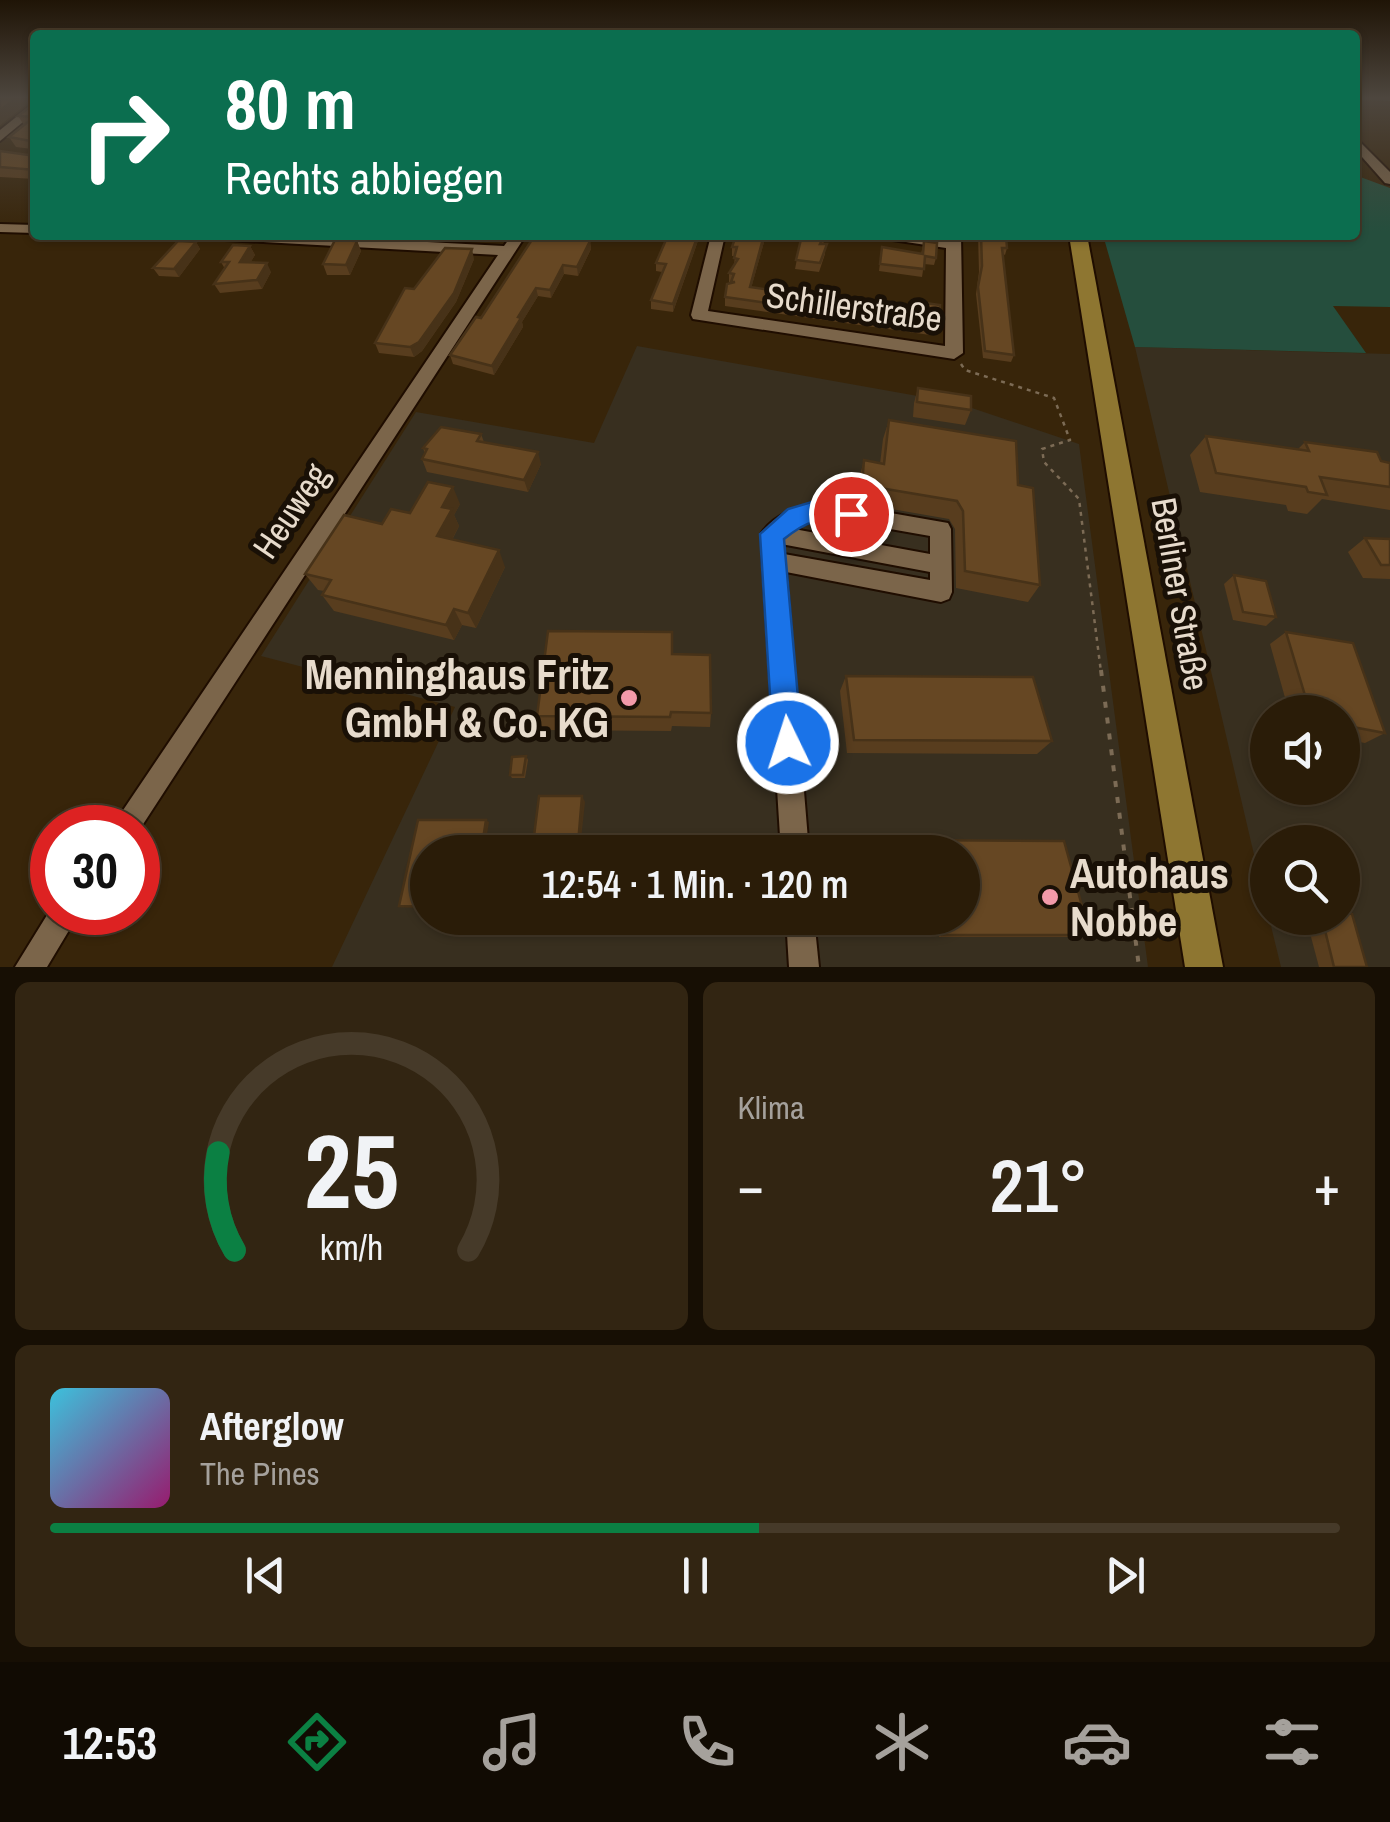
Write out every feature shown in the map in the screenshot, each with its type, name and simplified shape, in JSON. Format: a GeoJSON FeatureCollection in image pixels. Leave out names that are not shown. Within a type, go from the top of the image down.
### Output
{"type":"FeatureCollection","features":[{"type":"Feature","properties":{"kind":"main road","name":"Berliner Straße"},"geometry":{"type":"LineString","coordinates":[[1079,240],[1204,967]]}},
{"type":"Feature","properties":{"kind":"street"},"geometry":{"type":"LineString","coordinates":[[1360,147],[1390,180]]}},
{"type":"Feature","properties":{"kind":"street"},"geometry":{"type":"LineString","coordinates":[[0,228],[30,229]]}},
{"type":"Feature","properties":{"kind":"street"},"geometry":{"type":"LineString","coordinates":[[302,240],[508,251]]}},
{"type":"Feature","properties":{"kind":"street","name":"Heuweg"},"geometry":{"type":"LineString","coordinates":[[139,805],[516,240]]}},
{"type":"Feature","properties":{"kind":"street","name":"Schillerstraße"},"geometry":{"type":"LineString","coordinates":[[717,240],[699,315],[954,353],[954,240]]}},
{"type":"Feature","properties":{"kind":"street"},"geometry":{"type":"LineString","coordinates":[[772,534],[796,516],[822,508],[941,529],[942,592],[774,561]]}},
{"type":"Feature","properties":{"kind":"street"},"geometry":{"type":"LineString","coordinates":[[772,534],[795,835]]}},
{"type":"Feature","properties":{"kind":"street"},"geometry":{"type":"LineString","coordinates":[[772,534],[941,565]]}},
{"type":"Feature","properties":{"kind":"street"},"geometry":{"type":"LineString","coordinates":[[30,967],[51,935]]}},
{"type":"Feature","properties":{"kind":"street"},"geometry":{"type":"LineString","coordinates":[[801,935],[804,967]]}},
{"type":"Feature","properties":{"kind":"path"},"geometry":{"type":"LineString","coordinates":[[954,353],[964,370],[1054,398],[1059,403],[1070,440],[1042,449],[1044,462],[1079,499],[1139,967]]}},
{"type":"Feature","properties":{"kind":"shaded area"},"geometry":{"type":"Polygon","coordinates":[[[637,346],[957,403],[1079,444],[1148,967],[332,967],[455,707],[261,656],[416,412],[594,443],[637,346]]]}},
{"type":"Feature","properties":{"kind":"shaded area"},"geometry":{"type":"Polygon","coordinates":[[[1135,347],[1390,354],[1390,967],[1281,967],[1273,935],[1360,935],[1360,825],[1250,825],[1250,837],[1135,347]]]}},
{"type":"Feature","properties":{"kind":"green space"},"geometry":{"type":"Polygon","coordinates":[[[1360,177],[1390,188],[1390,307],[1333,306],[1366,353],[1135,347],[1104,240],[1360,240],[1360,177]]]}},
{"type":"Feature","properties":{"kind":"building"},"geometry":{"type":"Polygon","coordinates":[[[0,151],[28,155],[30,170],[0,167],[0,151]]]}},
{"type":"Feature","properties":{"kind":"building"},"geometry":{"type":"Polygon","coordinates":[[[335,240],[357,241],[346,265],[323,264],[335,240]]]}},
{"type":"Feature","properties":{"kind":"building"},"geometry":{"type":"Polygon","coordinates":[[[532,240],[590,241],[577,267],[563,265],[550,290],[536,288],[492,366],[450,355],[476,317],[481,318],[532,240]]]}},
{"type":"Feature","properties":{"kind":"building"},"geometry":{"type":"Polygon","coordinates":[[[666,240],[696,240],[673,304],[651,300],[666,264],[656,263],[666,240]]]}},
{"type":"Feature","properties":{"kind":"building"},"geometry":{"type":"Polygon","coordinates":[[[734,240],[763,240],[750,287],[901,308],[924,307],[925,303],[940,305],[939,322],[933,321],[933,326],[725,297],[727,284],[735,282],[731,282],[734,274],[729,273],[738,259],[734,258],[737,247],[732,247],[734,240]]]}},
{"type":"Feature","properties":{"kind":"building"},"geometry":{"type":"Polygon","coordinates":[[[801,240],[822,240],[820,244],[827,244],[820,263],[796,260],[801,240]]]}},
{"type":"Feature","properties":{"kind":"building"},"geometry":{"type":"Polygon","coordinates":[[[981,240],[1006,240],[1007,248],[1002,248],[1014,355],[985,351],[978,287],[981,240]]]}},
{"type":"Feature","properties":{"kind":"building"},"geometry":{"type":"Polygon","coordinates":[[[178,241],[196,242],[174,269],[153,268],[178,241]]]}},
{"type":"Feature","properties":{"kind":"building"},"geometry":{"type":"Polygon","coordinates":[[[924,241],[937,243],[936,258],[925,256],[924,269],[880,264],[882,247],[923,254],[924,241]]]}},
{"type":"Feature","properties":{"kind":"building"},"geometry":{"type":"Polygon","coordinates":[[[233,245],[250,246],[240,262],[267,263],[257,280],[214,284],[229,262],[221,262],[233,245]]]}},
{"type":"Feature","properties":{"kind":"building"},"geometry":{"type":"Polygon","coordinates":[[[445,248],[472,249],[454,293],[419,342],[410,347],[375,343],[405,288],[414,289],[445,248]]]}},
{"type":"Feature","properties":{"kind":"building"},"geometry":{"type":"Polygon","coordinates":[[[918,388],[971,396],[971,410],[917,402],[918,388]]]}},
{"type":"Feature","properties":{"kind":"building"},"geometry":{"type":"Polygon","coordinates":[[[889,420],[1016,441],[1018,485],[1033,488],[1040,585],[965,571],[963,511],[957,501],[862,485],[864,460],[884,464],[889,420]]]}},
{"type":"Feature","properties":{"kind":"building"},"geometry":{"type":"Polygon","coordinates":[[[441,427],[481,434],[477,441],[538,452],[524,480],[422,459],[427,449],[423,448],[441,427]]]}},
{"type":"Feature","properties":{"kind":"building"},"geometry":{"type":"Polygon","coordinates":[[[1206,436],[1309,451],[1305,442],[1377,452],[1381,461],[1390,463],[1390,487],[1320,477],[1327,495],[1308,492],[1306,487],[1216,473],[1206,436]]]}},
{"type":"Feature","properties":{"kind":"building"},"geometry":{"type":"Polygon","coordinates":[[[428,482],[453,487],[442,507],[452,509],[437,536],[499,550],[468,613],[454,609],[446,625],[322,595],[331,580],[305,574],[344,515],[382,524],[391,509],[410,513],[428,482]]]}},
{"type":"Feature","properties":{"kind":"building"},"geometry":{"type":"Polygon","coordinates":[[[1365,538],[1390,539],[1390,565],[1381,565],[1365,538]]]}},
{"type":"Feature","properties":{"kind":"building"},"geometry":{"type":"Polygon","coordinates":[[[1234,575],[1266,581],[1276,617],[1243,612],[1234,575]]]}},
{"type":"Feature","properties":{"kind":"building","name":"Menninghaus Fritz GmbH & Co. KG"},"geometry":{"type":"Polygon","coordinates":[[[548,631],[672,632],[672,654],[710,655],[711,713],[671,712],[670,717],[537,716],[548,631]]]}},
{"type":"Feature","properties":{"kind":"building"},"geometry":{"type":"Polygon","coordinates":[[[1286,632],[1353,643],[1385,733],[1360,728],[1360,695],[1305,695],[1286,632]]]}},
{"type":"Feature","properties":{"kind":"building"},"geometry":{"type":"Polygon","coordinates":[[[846,676],[1033,677],[1052,741],[854,740],[846,676]]]}},
{"type":"Feature","properties":{"kind":"building"},"geometry":{"type":"Polygon","coordinates":[[[526,756],[523,775],[510,775],[512,757],[526,756]]]}},
{"type":"Feature","properties":{"kind":"building"},"geometry":{"type":"Polygon","coordinates":[[[539,796],[582,796],[579,835],[534,835],[539,796]]]}},
{"type":"Feature","properties":{"kind":"building"},"geometry":{"type":"Polygon","coordinates":[[[418,820],[486,820],[484,835],[415,835],[418,820]]]}},
{"type":"Feature","properties":{"kind":"building"},"geometry":{"type":"Polygon","coordinates":[[[980,840],[1064,841],[1090,935],[980,935],[980,840]]]}},
{"type":"Feature","properties":{"kind":"building"},"geometry":{"type":"Polygon","coordinates":[[[410,856],[410,906],[399,906],[410,856]]]}},
{"type":"Feature","properties":{"kind":"building"},"geometry":{"type":"Polygon","coordinates":[[[1326,935],[1358,935],[1367,967],[1334,967],[1326,935]]]}},
{"type":"Feature","properties":{"kind":"place","name":"Menninghaus Fritz GmbH & Co. KG"},"geometry":{"type":"Point","coordinates":[629,698]}},
{"type":"Feature","properties":{"kind":"place","name":"Autohaus Nobbe"},"geometry":{"type":"Point","coordinates":[1050,897]}},
{"type":"Feature","properties":{"kind":"route"},"geometry":{"type":"LineString","coordinates":[[788,743],[772,534],[796,516],[822,508],[851,514]]}}]}
